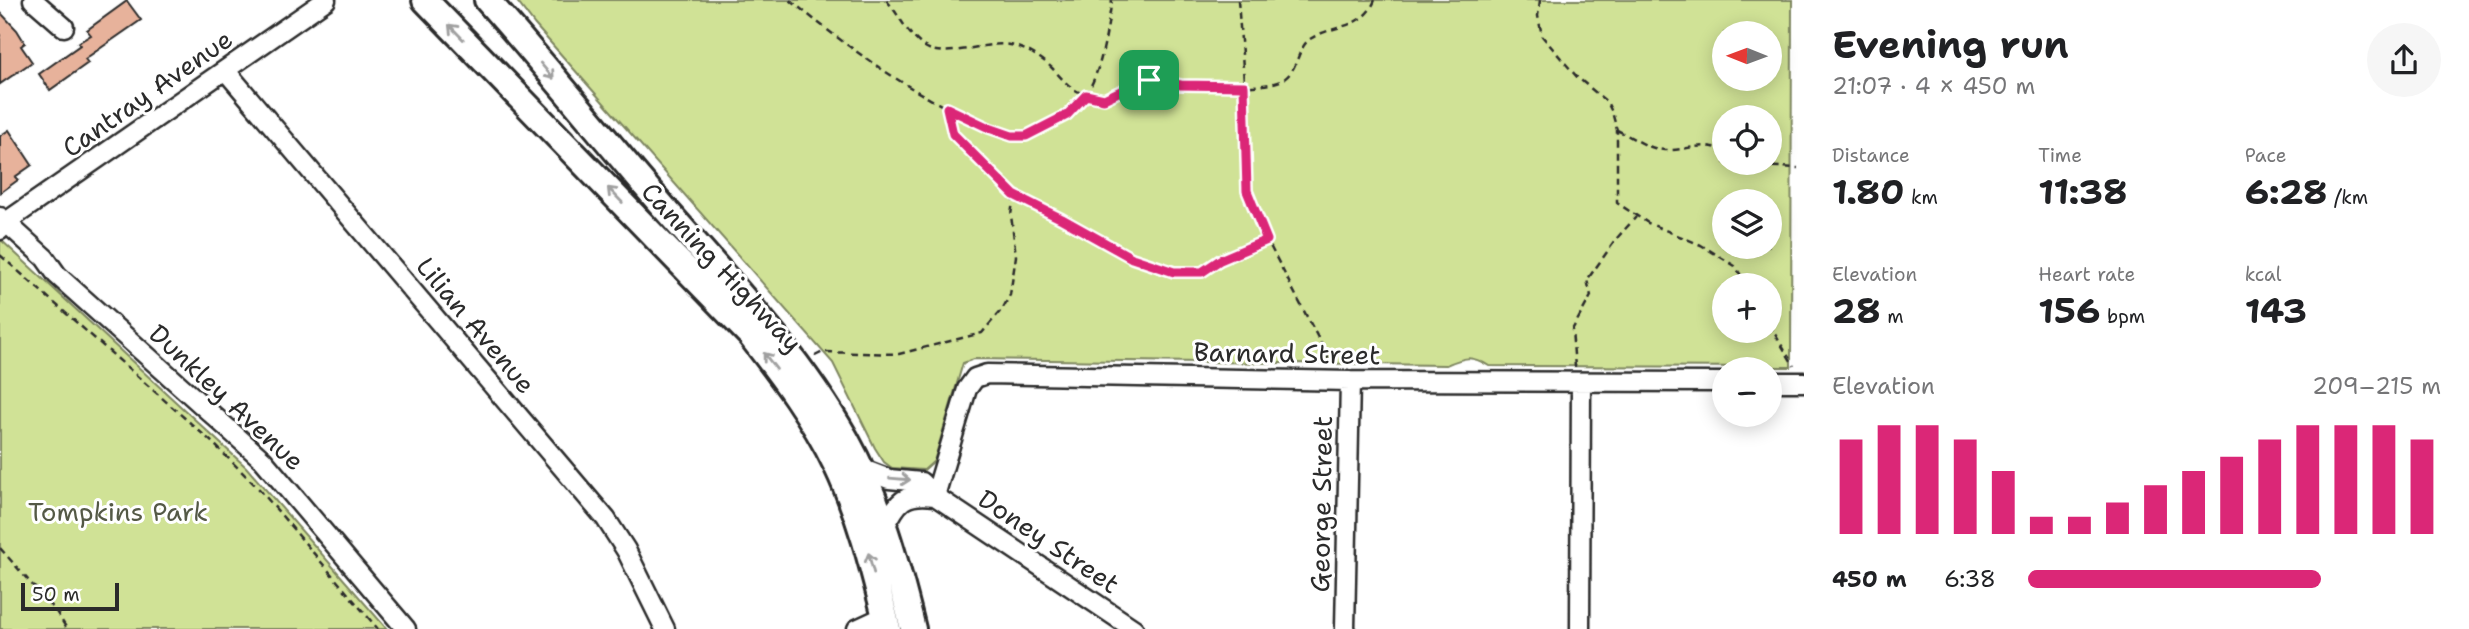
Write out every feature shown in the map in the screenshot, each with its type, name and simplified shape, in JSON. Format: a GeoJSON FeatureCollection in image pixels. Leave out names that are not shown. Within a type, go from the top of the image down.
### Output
{"type":"FeatureCollection","features":[{"type":"Feature","properties":{"kind":"highway","name":"Canning Highway"},"geometry":{"type":"LineString","coordinates":[[425,0],[715,297],[750,335],[785,380],[815,425],[841,478],[870,556],[886,622]]}},
{"type":"Feature","properties":{"kind":"highway","name":"Canning Highway"},"geometry":{"type":"LineString","coordinates":[[487,0],[789,353],[827,406],[860,468],[885,527],[912,629]]}},
{"type":"Feature","properties":{"kind":"street"},"geometry":{"type":"LineString","coordinates":[[33,0],[64,27]]}},
{"type":"Feature","properties":{"kind":"street","name":"Cantray Avenue"},"geometry":{"type":"LineString","coordinates":[[2,225],[326,0]]}},
{"type":"Feature","properties":{"kind":"street","name":"Lilian Avenue"},"geometry":{"type":"LineString","coordinates":[[225,70],[606,519],[626,550],[665,629]]}},
{"type":"Feature","properties":{"kind":"street","name":"Dunkley Avenue"},"geometry":{"type":"LineString","coordinates":[[2,225],[45,258],[57,275],[263,460],[407,629]]}},
{"type":"Feature","properties":{"kind":"street","name":"Barnard Street"},"geometry":{"type":"LineString","coordinates":[[935,496],[967,389],[975,378],[983,374],[1350,381],[1712,382]]}},
{"type":"Feature","properties":{"kind":"street"},"geometry":{"type":"LineString","coordinates":[[1782,379],[1800,375]]}},
{"type":"Feature","properties":{"kind":"street","name":"George Street"},"geometry":{"type":"LineString","coordinates":[[1345,629],[1350,381]]}},
{"type":"Feature","properties":{"kind":"street"},"geometry":{"type":"LineString","coordinates":[[1580,629],[1581,383]]}},
{"type":"Feature","properties":{"kind":"street","name":"Doney Street"},"geometry":{"type":"LineString","coordinates":[[860,468],[889,479],[921,482],[935,496],[1135,629]]}},
{"type":"Feature","properties":{"kind":"street"},"geometry":{"type":"LineString","coordinates":[[885,527],[897,504],[908,497],[920,494],[935,496]]}},
{"type":"Feature","properties":{"kind":"street"},"geometry":{"type":"LineString","coordinates":[[857,629],[886,622]]}},
{"type":"Feature","properties":{"kind":"path"},"geometry":{"type":"LineString","coordinates":[[790,0],[835,37],[928,99],[1012,136],[1026,136],[1067,115],[1086,95],[1104,44],[1112,0]]}},
{"type":"Feature","properties":{"kind":"path"},"geometry":{"type":"LineString","coordinates":[[886,0],[909,34],[925,48],[946,52],[989,44],[1009,45],[1031,53],[1050,66],[1071,89],[1104,99],[1149,80],[1181,85],[1244,86],[1274,83],[1286,78],[1308,40],[1329,30],[1352,25],[1364,18],[1375,0]]}},
{"type":"Feature","properties":{"kind":"path"},"geometry":{"type":"LineString","coordinates":[[1238,0],[1247,191],[1267,240],[1328,357],[1330,369]]}},
{"type":"Feature","properties":{"kind":"path"},"geometry":{"type":"LineString","coordinates":[[1540,0],[1538,16],[1542,36],[1577,77],[1607,102],[1612,112],[1617,130],[1617,203],[1648,223],[1702,245],[1735,266],[1739,273]]}},
{"type":"Feature","properties":{"kind":"path"},"geometry":{"type":"LineString","coordinates":[[947,108],[953,134],[1014,195],[1132,258],[1174,272],[1202,272],[1220,260],[1267,240]]}},
{"type":"Feature","properties":{"kind":"path"},"geometry":{"type":"LineString","coordinates":[[1617,130],[1659,149],[1712,147]]}},
{"type":"Feature","properties":{"kind":"path"},"geometry":{"type":"LineString","coordinates":[[1782,167],[1798,168]]}},
{"type":"Feature","properties":{"kind":"path"},"geometry":{"type":"LineString","coordinates":[[813,358],[823,352],[899,354],[982,333],[1010,295],[1016,257],[1011,215],[1014,195]]}},
{"type":"Feature","properties":{"kind":"path"},"geometry":{"type":"LineString","coordinates":[[1581,383],[1576,370],[1572,330],[1591,296],[1587,280],[1617,238],[1637,216]]}},
{"type":"Feature","properties":{"kind":"path"},"geometry":{"type":"LineString","coordinates":[[0,255],[223,453],[260,490],[378,629]]}},
{"type":"Feature","properties":{"kind":"path"},"geometry":{"type":"LineString","coordinates":[[1781,343],[1800,375]]}},
{"type":"Feature","properties":{"kind":"path"},"geometry":{"type":"LineString","coordinates":[[0,548],[57,613],[67,629]]}},
{"type":"Feature","properties":{"kind":"green space"},"geometry":{"type":"Polygon","coordinates":[[[516,0],[1792,0],[1791,367],[1782,367],[1782,357],[1712,357],[1712,367],[1489,366],[1468,358],[1446,365],[974,359],[963,363],[934,461],[924,470],[892,468],[884,462],[833,363],[535,25],[516,0]]]}},
{"type":"Feature","properties":{"kind":"green space","name":"Tompkins Park"},"geometry":{"type":"Polygon","coordinates":[[[0,239],[246,467],[387,629],[0,629],[0,239]]]}},
{"type":"Feature","properties":{"kind":"building"},"geometry":{"type":"Polygon","coordinates":[[[127,1],[141,20],[85,59],[88,63],[50,90],[39,74],[80,45],[78,43],[91,35],[87,30],[127,1]]]}},
{"type":"Feature","properties":{"kind":"building"},"geometry":{"type":"Polygon","coordinates":[[[0,12],[17,30],[25,43],[21,46],[32,62],[0,84],[0,12]]]}},
{"type":"Feature","properties":{"kind":"building"},"geometry":{"type":"Polygon","coordinates":[[[9,130],[32,165],[15,177],[18,180],[0,193],[0,136],[9,130]]]}},
{"type":"Feature","properties":{"kind":"route"},"geometry":{"type":"LineString","coordinates":[[1149,80],[1181,85],[1244,86],[1247,191],[1267,240],[1220,260],[1202,272],[1174,272],[1132,258],[1014,195],[953,134],[947,108],[989,128],[1012,136],[1026,136],[1067,115],[1086,95],[1104,99],[1149,80]]}}]}
